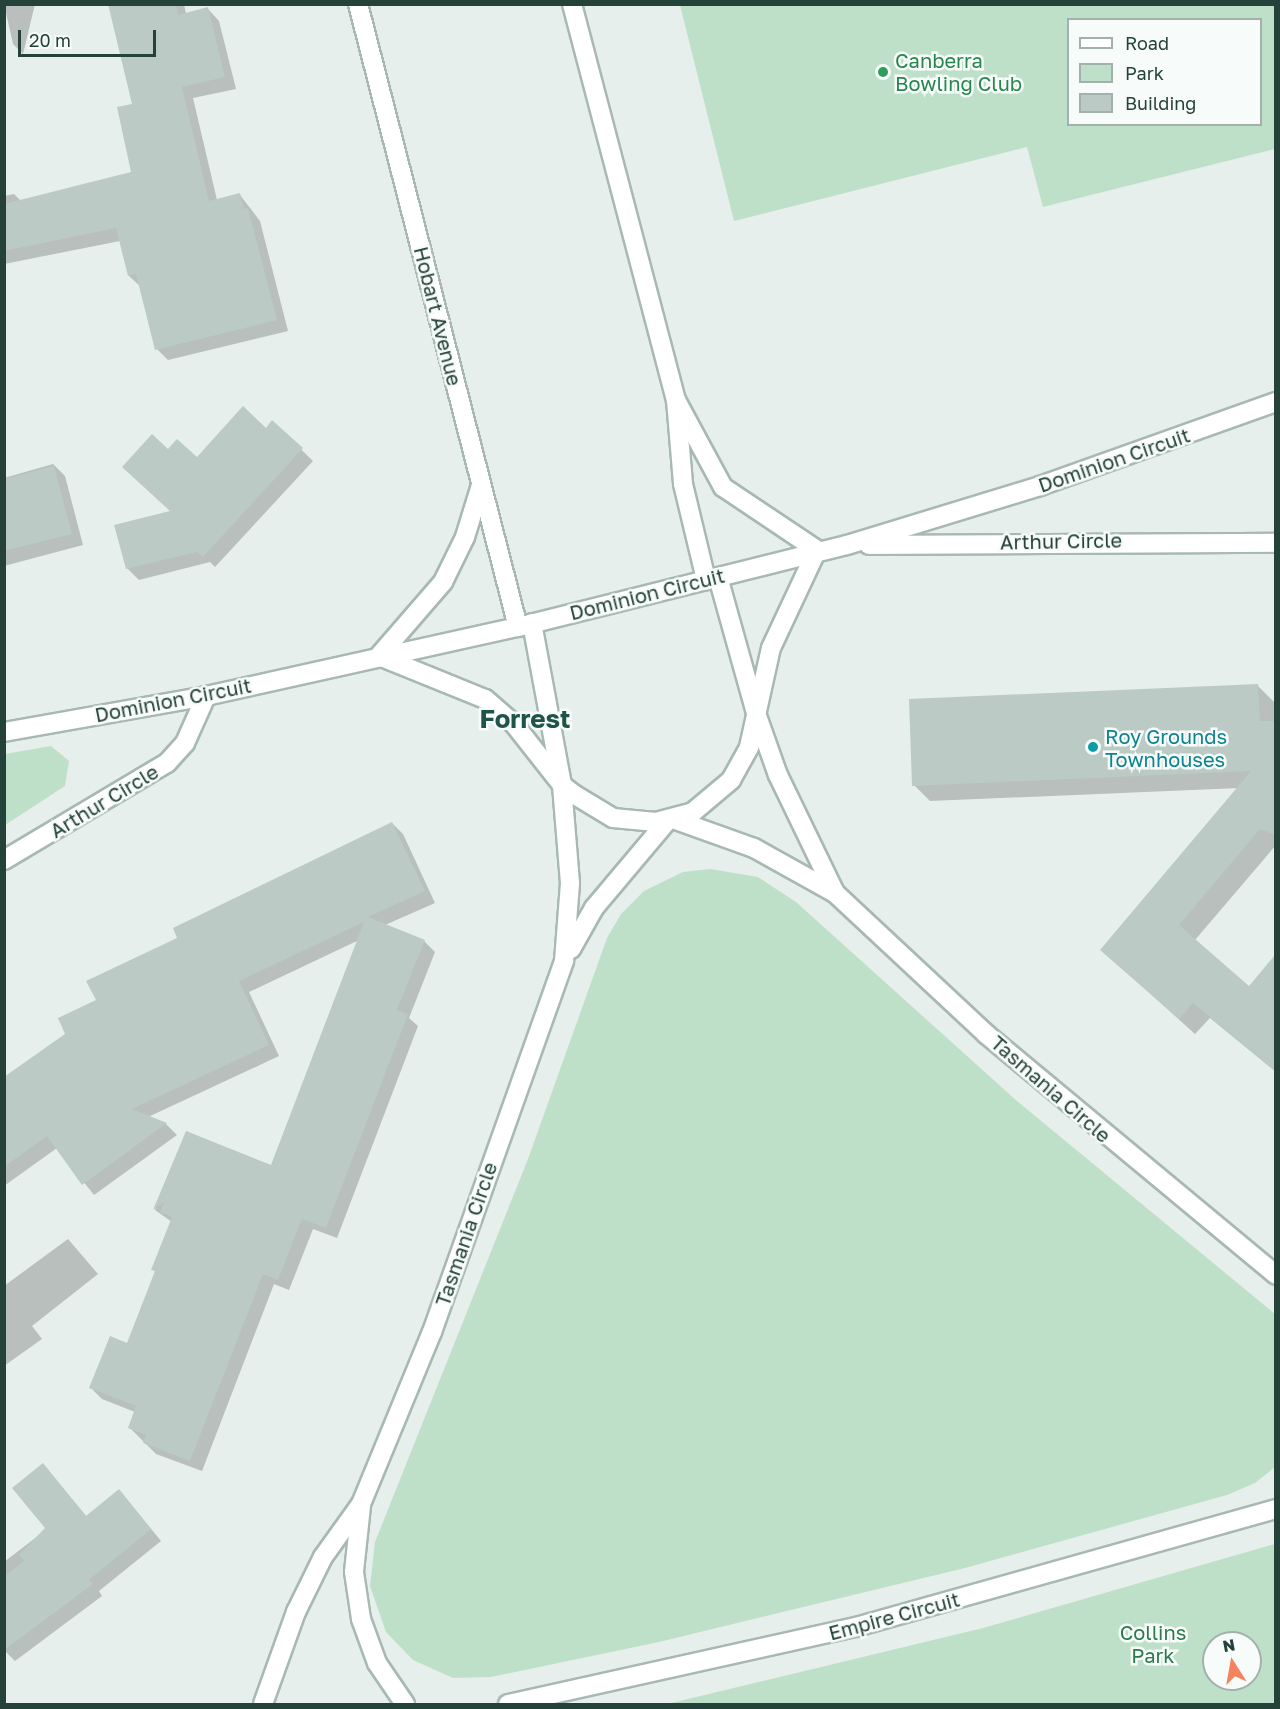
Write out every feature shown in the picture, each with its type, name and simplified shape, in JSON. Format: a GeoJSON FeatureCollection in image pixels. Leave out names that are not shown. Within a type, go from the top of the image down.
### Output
{"type":"FeatureCollection","features":[{"type":"Feature","properties":{"kind":"street","name":"Hobart Avenue"},"geometry":{"type":"LineString","coordinates":[[358,4],[481,485],[525,625],[562,784]]}},
{"type":"Feature","properties":{"kind":"street"},"geometry":{"type":"LineString","coordinates":[[572,4],[676,400],[683,484],[756,714]]}},
{"type":"Feature","properties":{"kind":"street"},"geometry":{"type":"LineString","coordinates":[[481,485],[465,537],[443,582],[379,656],[485,699],[514,724],[562,784],[595,810],[613,818],[641,822],[671,820],[708,803],[731,780],[746,755],[771,648],[817,550],[723,487],[676,400]]}},
{"type":"Feature","properties":{"kind":"street","name":"Dominion Circuit"},"geometry":{"type":"LineString","coordinates":[[4,732],[206,696],[525,625],[817,550],[847,545],[1040,486],[1275,402]]}},
{"type":"Feature","properties":{"kind":"street","name":"Arthur Circle"},"geometry":{"type":"LineString","coordinates":[[847,545],[1156,540],[1275,543]]}},
{"type":"Feature","properties":{"kind":"street","name":"Arthur Circle"},"geometry":{"type":"LineString","coordinates":[[4,860],[167,763],[185,743],[206,696]]}},
{"type":"Feature","properties":{"kind":"street","name":"Tasmania Circle"},"geometry":{"type":"LineString","coordinates":[[756,714],[798,821],[835,892]]}},
{"type":"Feature","properties":{"kind":"street","name":"Tasmania Circle"},"geometry":{"type":"LineString","coordinates":[[562,784],[570,884],[564,961]]}},
{"type":"Feature","properties":{"kind":"street","name":"Tasmania Circle"},"geometry":{"type":"LineString","coordinates":[[263,1704],[309,1584],[361,1504],[432,1332],[564,961],[594,908],[671,820],[754,848],[835,892],[986,1034],[1275,1275]]}},
{"type":"Feature","properties":{"kind":"street","name":"Tasmania Circle"},"geometry":{"type":"LineString","coordinates":[[361,1504],[354,1572],[361,1619],[377,1663],[405,1704]]}},
{"type":"Feature","properties":{"kind":"street","name":"Empire Circuit"},"geometry":{"type":"LineString","coordinates":[[508,1704],[856,1628],[1271,1509]]}},
{"type":"Feature","properties":{"kind":"green space","name":"Canberra Bowling Club"},"geometry":{"type":"Polygon","coordinates":[[[680,5],[1275,5],[1275,149],[1043,207],[1027,147],[734,221],[680,5]]]}},
{"type":"Feature","properties":{"kind":"green space"},"geometry":{"type":"Polygon","coordinates":[[[51,746],[69,761],[65,786],[5,825],[5,754],[51,746]]]}},
{"type":"Feature","properties":{"kind":"green space"},"geometry":{"type":"Polygon","coordinates":[[[710,869],[758,877],[796,902],[1017,1101],[1275,1314],[1275,1467],[1255,1483],[1227,1495],[965,1568],[659,1642],[491,1677],[453,1678],[413,1660],[386,1632],[370,1586],[375,1542],[528,1159],[607,938],[621,914],[644,891],[683,872],[710,869]]]}},
{"type":"Feature","properties":{"kind":"green space","name":"Collins Park"},"geometry":{"type":"Polygon","coordinates":[[[1275,1544],[1275,1704],[667,1704],[983,1628],[1275,1544]]]}},
{"type":"Feature","properties":{"kind":"building"},"geometry":{"type":"Polygon","coordinates":[[[108,4],[176,4],[178,15],[208,7],[225,77],[182,87],[209,201],[240,193],[244,209],[248,208],[277,320],[155,350],[136,274],[128,276],[116,228],[4,251],[4,204],[131,172],[117,107],[132,104],[108,4]]]}},
{"type":"Feature","properties":{"kind":"building"},"geometry":{"type":"Polygon","coordinates":[[[243,406],[266,428],[272,420],[303,448],[203,557],[197,552],[126,569],[114,525],[170,511],[122,467],[152,434],[168,449],[177,439],[197,457],[243,406]]]}},
{"type":"Feature","properties":{"kind":"building"},"geometry":{"type":"Polygon","coordinates":[[[54,466],[72,534],[4,551],[4,479],[54,466]]]}},
{"type":"Feature","properties":{"kind":"building","name":"Roy Grounds Townhouses"},"geometry":{"type":"Polygon","coordinates":[[[1258,684],[1260,721],[1275,721],[1275,835],[1260,829],[1179,925],[1249,986],[1275,955],[1275,1071],[1193,1003],[1179,1019],[1100,950],[1251,771],[912,786],[909,699],[1258,684]]]}},
{"type":"Feature","properties":{"kind":"building"},"geometry":{"type":"Polygon","coordinates":[[[392,822],[425,891],[368,917],[425,940],[397,1010],[408,1014],[326,1228],[302,1219],[278,1280],[263,1274],[190,1461],[143,1443],[146,1435],[128,1428],[136,1406],[89,1388],[110,1336],[127,1343],[155,1271],[151,1270],[172,1217],[160,1212],[164,1202],[153,1210],[186,1131],[271,1165],[364,922],[239,981],[269,1045],[132,1109],[167,1123],[82,1185],[47,1136],[4,1167],[4,1077],[65,1034],[58,1018],[96,1000],[86,981],[177,938],[173,928],[392,822]]]}},
{"type":"Feature","properties":{"kind":"building"},"geometry":{"type":"Polygon","coordinates":[[[43,1463],[86,1516],[119,1489],[151,1529],[89,1580],[93,1584],[4,1650],[4,1577],[24,1561],[19,1555],[45,1528],[12,1488],[43,1463]]]}},
{"type":"Feature","properties":{"kind":"place","name":"Canberra Bowling Club"},"geometry":{"type":"Point","coordinates":[883,72]}},
{"type":"Feature","properties":{"kind":"place","name":"Roy Grounds Townhouses"},"geometry":{"type":"Point","coordinates":[1093,747]}},
{"type":"Feature","properties":{"kind":"district","name":"Forrest"},"geometry":{"type":"Point","coordinates":[525,719]}}]}
